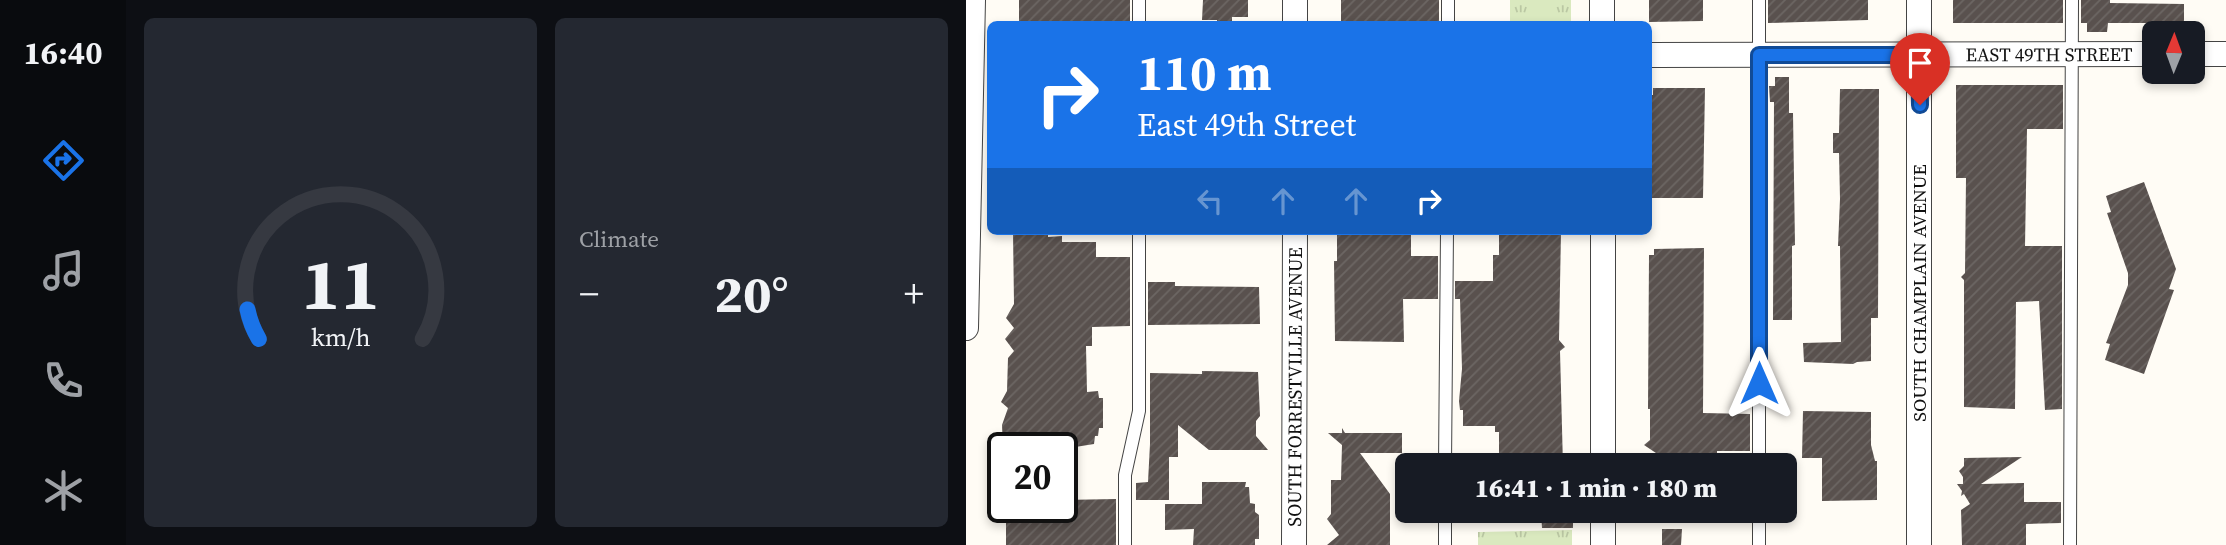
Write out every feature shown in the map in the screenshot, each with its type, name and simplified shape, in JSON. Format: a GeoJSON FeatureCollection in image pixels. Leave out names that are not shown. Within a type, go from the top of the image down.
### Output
{"type":"FeatureCollection","features":[{"type":"Feature","properties":{"kind":"street"},"geometry":{"type":"LineString","coordinates":[[966,328],[976,57],[973,0]]}},
{"type":"Feature","properties":{"kind":"street"},"geometry":{"type":"LineString","coordinates":[[1295,0],[1295,21]]}},
{"type":"Feature","properties":{"kind":"street"},"geometry":{"type":"LineString","coordinates":[[1602,0],[1602,21]]}},
{"type":"Feature","properties":{"kind":"street","name":"SOUTH CHAMPLAIN AVENUE"},"geometry":{"type":"LineString","coordinates":[[1919,0],[1919,545]]}},
{"type":"Feature","properties":{"kind":"street","name":"EAST 49TH STREET"},"geometry":{"type":"LineString","coordinates":[[1652,55],[2142,54]]}},
{"type":"Feature","properties":{"kind":"street"},"geometry":{"type":"LineString","coordinates":[[2205,54],[2226,54]]}},
{"type":"Feature","properties":{"kind":"street","name":"SOUTH FORRESTVILLE AVENUE"},"geometry":{"type":"LineString","coordinates":[[1294,545],[1295,235]]}},
{"type":"Feature","properties":{"kind":"street"},"geometry":{"type":"LineString","coordinates":[[1603,235],[1603,453]]}},
{"type":"Feature","properties":{"kind":"street"},"geometry":{"type":"LineString","coordinates":[[1603,523],[1603,545]]}},
{"type":"Feature","properties":{"kind":"lane"},"geometry":{"type":"LineString","coordinates":[[1139,0],[1139,21]]}},
{"type":"Feature","properties":{"kind":"lane"},"geometry":{"type":"LineString","coordinates":[[1448,0],[1448,21]]}},
{"type":"Feature","properties":{"kind":"lane"},"geometry":{"type":"LineString","coordinates":[[1759,0],[1759,453]]}},
{"type":"Feature","properties":{"kind":"lane"},"geometry":{"type":"LineString","coordinates":[[2070,545],[2072,0]]}},
{"type":"Feature","properties":{"kind":"lane"},"geometry":{"type":"LineString","coordinates":[[1125,545],[1125,475],[1139,411],[1139,235]]}},
{"type":"Feature","properties":{"kind":"lane"},"geometry":{"type":"LineString","coordinates":[[1445,453],[1447,235]]}},
{"type":"Feature","properties":{"kind":"lane"},"geometry":{"type":"LineString","coordinates":[[1445,523],[1445,545]]}},
{"type":"Feature","properties":{"kind":"lane"},"geometry":{"type":"LineString","coordinates":[[1759,523],[1759,545]]}},
{"type":"Feature","properties":{"kind":"green space"},"geometry":{"type":"Polygon","coordinates":[[[1510,0],[1571,0],[1571,21],[1510,21],[1510,0]]]}},
{"type":"Feature","properties":{"kind":"green space"},"geometry":{"type":"Polygon","coordinates":[[[1572,530],[1572,545],[1478,545],[1478,532],[1572,530]]]}},
{"type":"Feature","properties":{"kind":"building"},"geometry":{"type":"Polygon","coordinates":[[[1019,0],[1130,0],[1130,21],[1019,21],[1019,0]]]}},
{"type":"Feature","properties":{"kind":"building"},"geometry":{"type":"Polygon","coordinates":[[[1203,0],[1248,0],[1248,17],[1232,17],[1232,21],[1202,20],[1203,0]]]}},
{"type":"Feature","properties":{"kind":"building"},"geometry":{"type":"Polygon","coordinates":[[[1341,0],[1439,0],[1439,21],[1341,21],[1341,0]]]}},
{"type":"Feature","properties":{"kind":"building"},"geometry":{"type":"Polygon","coordinates":[[[1649,0],[1703,0],[1703,21],[1649,21],[1649,0]]]}},
{"type":"Feature","properties":{"kind":"building"},"geometry":{"type":"Polygon","coordinates":[[[1768,0],[1868,0],[1868,20],[1768,23],[1768,0]]]}},
{"type":"Feature","properties":{"kind":"building"},"geometry":{"type":"Polygon","coordinates":[[[1953,0],[2063,0],[2063,23],[1953,23],[1953,0]]]}},
{"type":"Feature","properties":{"kind":"building"},"geometry":{"type":"Polygon","coordinates":[[[2081,0],[2184,4],[2184,21],[2108,23],[2107,32],[2087,32],[2087,23],[2081,23],[2081,0]]]}},
{"type":"Feature","properties":{"kind":"building"},"geometry":{"type":"Polygon","coordinates":[[[1775,77],[1789,77],[1789,113],[1793,113],[1795,245],[1792,246],[1792,320],[1773,320],[1774,102],[1770,102],[1769,86],[1775,86],[1775,77]]]}},
{"type":"Feature","properties":{"kind":"building"},"geometry":{"type":"Polygon","coordinates":[[[1956,85],[2063,85],[2063,129],[2027,129],[2025,246],[2062,246],[2062,409],[2045,410],[2039,301],[2016,302],[2015,409],[1964,407],[1964,280],[1961,277],[1965,273],[1966,178],[1956,178],[1956,85]]]}},
{"type":"Feature","properties":{"kind":"building"},"geometry":{"type":"Polygon","coordinates":[[[1653,88],[1705,88],[1703,198],[1652,198],[1653,88]]]}},
{"type":"Feature","properties":{"kind":"building"},"geometry":{"type":"Polygon","coordinates":[[[1840,89],[1879,89],[1878,318],[1871,318],[1871,361],[1853,364],[1804,362],[1803,343],[1841,342],[1839,153],[1833,153],[1833,133],[1839,133],[1840,89]]]}},
{"type":"Feature","properties":{"kind":"building"},"geometry":{"type":"Polygon","coordinates":[[[2144,182],[2176,269],[2169,289],[2174,290],[2144,374],[2105,360],[2110,344],[2106,343],[2128,285],[2128,273],[2107,213],[2111,212],[2106,196],[2144,182]]]}},
{"type":"Feature","properties":{"kind":"building"},"geometry":{"type":"Polygon","coordinates":[[[1013,235],[1062,236],[1062,242],[1096,242],[1096,257],[1130,257],[1130,326],[1092,327],[1092,346],[1086,346],[1087,392],[1098,391],[1099,398],[1103,398],[1103,428],[1099,428],[1094,444],[1078,447],[1078,432],[1002,432],[1008,408],[1001,402],[1007,391],[1008,358],[1014,351],[1005,339],[1014,328],[1006,318],[1014,304],[1013,235]]]}},
{"type":"Feature","properties":{"kind":"building"},"geometry":{"type":"Polygon","coordinates":[[[1337,235],[1411,235],[1411,256],[1438,256],[1438,299],[1403,299],[1404,342],[1335,341],[1334,261],[1337,261],[1337,235]]]}},
{"type":"Feature","properties":{"kind":"building"},"geometry":{"type":"Polygon","coordinates":[[[1499,235],[1561,235],[1559,340],[1565,347],[1560,351],[1563,453],[1499,453],[1499,432],[1495,432],[1495,426],[1463,426],[1463,410],[1460,410],[1459,401],[1462,369],[1460,299],[1455,299],[1455,281],[1493,281],[1493,255],[1499,255],[1499,235]]]}},
{"type":"Feature","properties":{"kind":"building"},"geometry":{"type":"Polygon","coordinates":[[[1704,248],[1703,413],[1750,414],[1750,451],[1656,453],[1644,445],[1650,440],[1649,255],[1654,255],[1654,249],[1704,248]]]}},
{"type":"Feature","properties":{"kind":"building"},"geometry":{"type":"Polygon","coordinates":[[[1148,282],[1175,282],[1175,286],[1259,287],[1260,324],[1148,325],[1148,282]]]}},
{"type":"Feature","properties":{"kind":"building"},"geometry":{"type":"Polygon","coordinates":[[[1202,371],[1258,372],[1260,416],[1256,421],[1256,436],[1268,450],[1209,450],[1178,425],[1178,457],[1169,457],[1169,500],[1136,500],[1136,483],[1148,482],[1150,373],[1202,374],[1202,371]]]}},
{"type":"Feature","properties":{"kind":"building"},"geometry":{"type":"Polygon","coordinates":[[[1803,411],[1871,412],[1871,445],[1877,461],[1877,500],[1822,501],[1822,458],[1802,458],[1803,411]]]}},
{"type":"Feature","properties":{"kind":"building"},"geometry":{"type":"Polygon","coordinates":[[[1342,428],[1345,433],[1402,433],[1402,453],[1360,453],[1390,494],[1390,545],[1327,545],[1339,535],[1327,519],[1331,514],[1331,480],[1341,480],[1342,445],[1328,433],[1342,433],[1342,428]]]}},
{"type":"Feature","properties":{"kind":"building"},"geometry":{"type":"Polygon","coordinates":[[[2022,457],[1981,484],[2024,483],[2024,502],[2061,502],[2061,523],[2026,524],[2026,545],[1962,545],[1961,510],[1970,504],[1964,494],[1961,496],[1962,491],[1957,484],[1963,484],[1959,471],[1964,466],[1964,458],[2022,457]]]}},
{"type":"Feature","properties":{"kind":"building"},"geometry":{"type":"Polygon","coordinates":[[[1202,482],[1246,482],[1250,503],[1255,504],[1255,512],[1259,515],[1259,539],[1255,539],[1255,545],[1193,545],[1194,529],[1165,530],[1165,504],[1202,504],[1202,482]]]}},
{"type":"Feature","properties":{"kind":"building"},"geometry":{"type":"Polygon","coordinates":[[[1116,499],[1116,545],[1006,545],[1006,523],[1078,523],[1078,500],[1116,499]]]}},
{"type":"Feature","properties":{"kind":"building"},"geometry":{"type":"Polygon","coordinates":[[[1542,523],[1573,523],[1573,528],[1542,528],[1542,523]]]}},
{"type":"Feature","properties":{"kind":"building"},"geometry":{"type":"Polygon","coordinates":[[[1662,529],[1682,529],[1681,545],[1662,545],[1662,529]]]}},
{"type":"Feature","properties":{"kind":"route"},"geometry":{"type":"LineString","coordinates":[[1759,383],[1759,55],[1919,55],[1920,105]]}}]}
